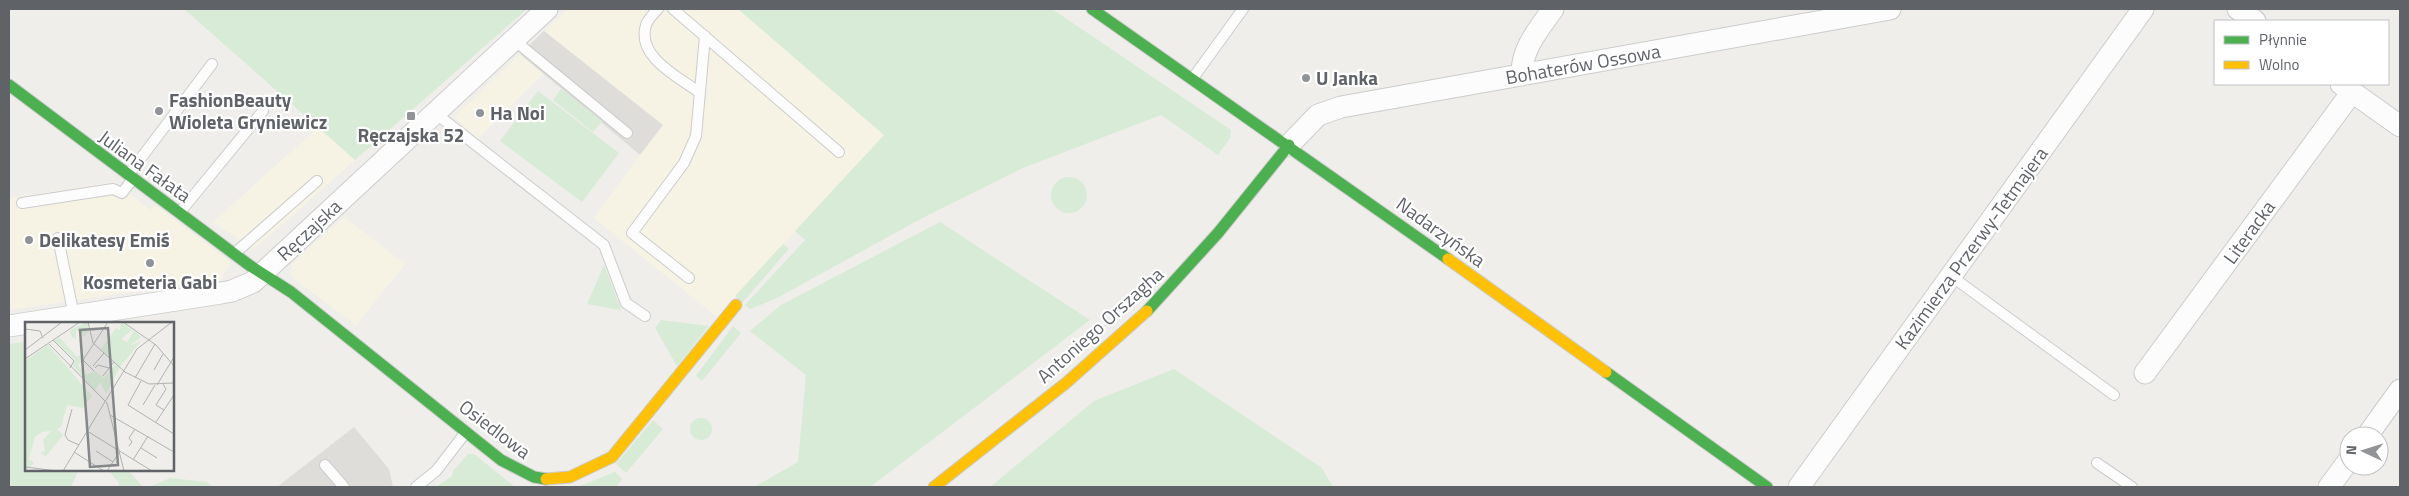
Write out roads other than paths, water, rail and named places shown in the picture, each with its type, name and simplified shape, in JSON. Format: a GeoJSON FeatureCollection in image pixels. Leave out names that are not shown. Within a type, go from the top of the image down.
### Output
{"type":"FeatureCollection","features":[{"type":"Feature","properties":{"kind":"street","name":"Ręczajska"},"geometry":{"type":"LineString","coordinates":[[35,322],[232,291],[253,282],[547,9]]}},
{"type":"Feature","properties":{"kind":"street","name":"Nadarzyńska"},"geometry":{"type":"LineString","coordinates":[[1092,9],[1289,145],[1767,487]]}},
{"type":"Feature","properties":{"kind":"street"},"geometry":{"type":"LineString","coordinates":[[1522,75],[1523,57],[1553,9]]}},
{"type":"Feature","properties":{"kind":"street","name":"Bohaterów Ossowa"},"geometry":{"type":"LineString","coordinates":[[1289,145],[1309,123],[1329,110],[1890,9]]}},
{"type":"Feature","properties":{"kind":"street","name":"Kazimierza Przerwy-Tetmajera"},"geometry":{"type":"LineString","coordinates":[[1799,487],[2143,9]]}},
{"type":"Feature","properties":{"kind":"street"},"geometry":{"type":"LineString","coordinates":[[2238,9],[2254,20]]}},
{"type":"Feature","properties":{"kind":"street","name":"Juliana Fałata"},"geometry":{"type":"LineString","coordinates":[[9,85],[263,273]]}},
{"type":"Feature","properties":{"kind":"street"},"geometry":{"type":"LineString","coordinates":[[2347,88],[2400,126]]}},
{"type":"Feature","properties":{"kind":"street","name":"Literacka"},"geometry":{"type":"LineString","coordinates":[[2145,373],[2347,88]]}},
{"type":"Feature","properties":{"kind":"street","name":"Antoniego Orszagha"},"geometry":{"type":"LineString","coordinates":[[934,487],[1092,360],[1142,316],[1207,245],[1289,145]]}},
{"type":"Feature","properties":{"kind":"street","name":"Osiedlowa"},"geometry":{"type":"LineString","coordinates":[[263,273],[291,292],[501,460],[534,477],[570,477],[612,457],[736,305]]}},
{"type":"Feature","properties":{"kind":"street","name":"Ręczajska"},"geometry":{"type":"LineString","coordinates":[[9,326],[25,324]]}},
{"type":"Feature","properties":{"kind":"street"},"geometry":{"type":"LineString","coordinates":[[2374,426],[2400,390]]}},
{"type":"Feature","properties":{"kind":"street"},"geometry":{"type":"LineString","coordinates":[[2329,487],[2339,474]]}},
{"type":"Feature","properties":{"kind":"lane"},"geometry":{"type":"LineString","coordinates":[[658,9],[647,24],[645,39],[648,50],[655,58],[700,93]]}},
{"type":"Feature","properties":{"kind":"lane"},"geometry":{"type":"LineString","coordinates":[[674,9],[839,152]]}},
{"type":"Feature","properties":{"kind":"lane"},"geometry":{"type":"LineString","coordinates":[[1192,78],[1244,9]]}},
{"type":"Feature","properties":{"kind":"lane"},"geometry":{"type":"LineString","coordinates":[[689,278],[632,233],[684,163],[696,136],[706,36]]}},
{"type":"Feature","properties":{"kind":"lane"},"geometry":{"type":"LineString","coordinates":[[514,40],[627,133]]}},
{"type":"Feature","properties":{"kind":"lane"},"geometry":{"type":"LineString","coordinates":[[22,203],[113,189],[122,192],[212,64]]}},
{"type":"Feature","properties":{"kind":"lane"},"geometry":{"type":"LineString","coordinates":[[180,213],[263,112]]}},
{"type":"Feature","properties":{"kind":"lane"},"geometry":{"type":"LineString","coordinates":[[435,113],[604,245],[626,303],[645,316]]}},
{"type":"Feature","properties":{"kind":"lane"},"geometry":{"type":"LineString","coordinates":[[235,254],[317,181]]}},
{"type":"Feature","properties":{"kind":"lane"},"geometry":{"type":"LineString","coordinates":[[58,238],[74,316]]}},
{"type":"Feature","properties":{"kind":"lane"},"geometry":{"type":"LineString","coordinates":[[1951,276],[2114,395]]}},
{"type":"Feature","properties":{"kind":"lane"},"geometry":{"type":"LineString","coordinates":[[416,487],[436,471],[466,431]]}},
{"type":"Feature","properties":{"kind":"lane"},"geometry":{"type":"LineString","coordinates":[[2097,463],[2132,487]]}},
{"type":"Feature","properties":{"kind":"lane"},"geometry":{"type":"LineString","coordinates":[[325,464],[344,487]]}},
{"type":"Feature","properties":{"kind":"place","name":"U Janka"},"geometry":{"type":"Point","coordinates":[1306,78]}},
{"type":"Feature","properties":{"kind":"place","name":"FashionBeauty Wioleta Gryniewicz"},"geometry":{"type":"Point","coordinates":[159,111]}},
{"type":"Feature","properties":{"kind":"place","name":"Ha Noi"},"geometry":{"type":"Point","coordinates":[480,113]}},
{"type":"Feature","properties":{"kind":"place","name":"Ręczajska 52"},"geometry":{"type":"Point","coordinates":[411,116]}},
{"type":"Feature","properties":{"kind":"place","name":"Delikatesy Emiś"},"geometry":{"type":"Point","coordinates":[29,240]}},
{"type":"Feature","properties":{"kind":"place","name":"Kosmeteria Gabi"},"geometry":{"type":"Point","coordinates":[150,263]}}]}
